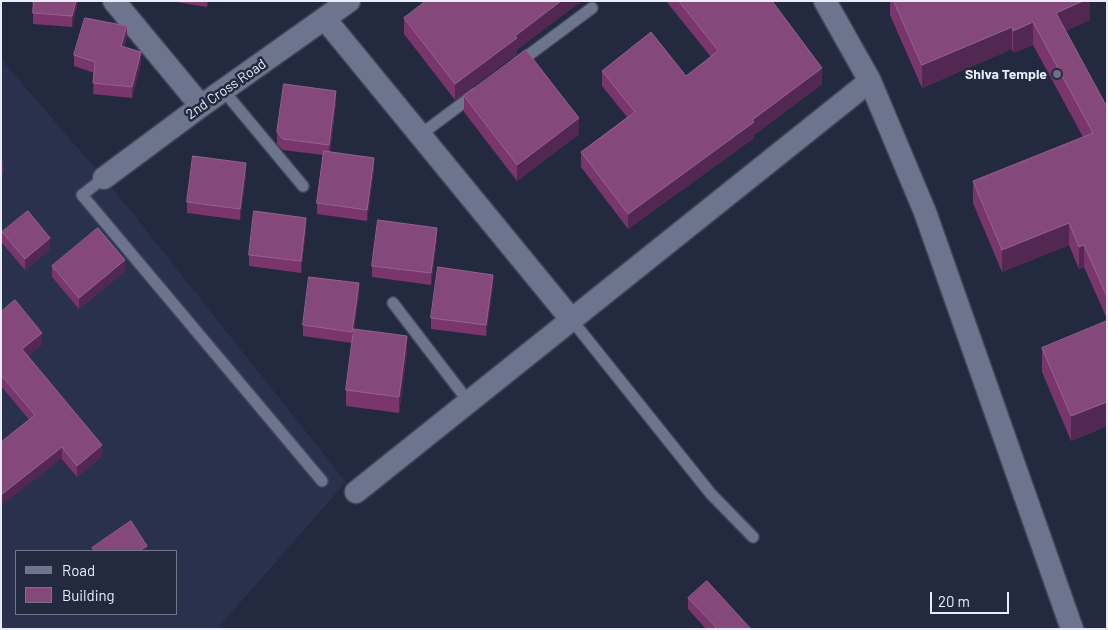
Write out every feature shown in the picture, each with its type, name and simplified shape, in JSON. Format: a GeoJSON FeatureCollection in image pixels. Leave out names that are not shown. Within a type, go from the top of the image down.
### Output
{"type":"FeatureCollection","features":[{"type":"Feature","properties":{"kind":"street"},"geometry":{"type":"LineString","coordinates":[[114,1],[201,106]]}},
{"type":"Feature","properties":{"kind":"street","name":"2nd Cross Road"},"geometry":{"type":"LineString","coordinates":[[104,178],[223,90],[350,1]]}},
{"type":"Feature","properties":{"kind":"street"},"geometry":{"type":"LineString","coordinates":[[825,1],[870,80],[925,212],[1072,629]]}},
{"type":"Feature","properties":{"kind":"street"},"geometry":{"type":"LineString","coordinates":[[325,19],[570,319]]}},
{"type":"Feature","properties":{"kind":"street"},"geometry":{"type":"LineString","coordinates":[[356,492],[870,80]]}},
{"type":"Feature","properties":{"kind":"lane"},"geometry":{"type":"LineString","coordinates":[[506,71],[592,8]]}},
{"type":"Feature","properties":{"kind":"lane"},"geometry":{"type":"LineString","coordinates":[[420,135],[483,89]]}},
{"type":"Feature","properties":{"kind":"lane"},"geometry":{"type":"LineString","coordinates":[[223,90],[303,186]]}},
{"type":"Feature","properties":{"kind":"lane"},"geometry":{"type":"LineString","coordinates":[[104,178],[82,195],[322,481]]}},
{"type":"Feature","properties":{"kind":"lane"},"geometry":{"type":"LineString","coordinates":[[393,303],[468,401]]}},
{"type":"Feature","properties":{"kind":"lane"},"geometry":{"type":"LineString","coordinates":[[570,319],[711,494],[753,537]]}},
{"type":"Feature","properties":{"kind":"shaded area"},"geometry":{"type":"Polygon","coordinates":[[[1,59],[114,190],[346,482],[217,629],[1,629],[1,59]]]}},
{"type":"Feature","properties":{"kind":"building"},"geometry":{"type":"Polygon","coordinates":[[[34,1],[76,1],[72,16],[33,13],[34,1]]]}},
{"type":"Feature","properties":{"kind":"building"},"geometry":{"type":"Polygon","coordinates":[[[426,1],[561,1],[515,36],[517,38],[455,84],[404,18],[426,1]]]}},
{"type":"Feature","properties":{"kind":"building"},"geometry":{"type":"Polygon","coordinates":[[[679,1],[772,1],[822,68],[752,120],[754,122],[628,214],[581,152],[635,112],[602,71],[651,32],[686,76],[718,51],[679,1]]]}},
{"type":"Feature","properties":{"kind":"building"},"geometry":{"type":"Polygon","coordinates":[[[894,1],[1083,1],[1056,13],[1107,107],[1107,297],[1084,245],[1079,247],[1069,223],[1002,250],[973,181],[1093,133],[1033,22],[1013,31],[1012,27],[922,65],[894,1]]]}},
{"type":"Feature","properties":{"kind":"building"},"geometry":{"type":"Polygon","coordinates":[[[85,18],[127,26],[121,46],[141,52],[132,87],[93,83],[95,62],[74,55],[85,18]]]}},
{"type":"Feature","properties":{"kind":"building"},"geometry":{"type":"Polygon","coordinates":[[[526,50],[579,118],[517,165],[464,96],[526,50]]]}},
{"type":"Feature","properties":{"kind":"building"},"geometry":{"type":"Polygon","coordinates":[[[284,84],[336,91],[329,145],[283,139],[277,132],[284,84]]]}},
{"type":"Feature","properties":{"kind":"building"},"geometry":{"type":"Polygon","coordinates":[[[324,151],[374,158],[367,210],[317,203],[324,151]]]}},
{"type":"Feature","properties":{"kind":"building"},"geometry":{"type":"Polygon","coordinates":[[[193,156],[246,163],[240,209],[187,202],[193,156]]]}},
{"type":"Feature","properties":{"kind":"building"},"geometry":{"type":"Polygon","coordinates":[[[28,211],[50,238],[25,259],[2,232],[28,211]]]}},
{"type":"Feature","properties":{"kind":"building"},"geometry":{"type":"Polygon","coordinates":[[[254,211],[306,218],[301,261],[249,255],[254,211]]]}},
{"type":"Feature","properties":{"kind":"building"},"geometry":{"type":"Polygon","coordinates":[[[378,220],[437,228],[431,273],[372,266],[378,220]]]}},
{"type":"Feature","properties":{"kind":"building"},"geometry":{"type":"Polygon","coordinates":[[[98,228],[125,260],[79,298],[52,266],[98,228]]]}},
{"type":"Feature","properties":{"kind":"building"},"geometry":{"type":"Polygon","coordinates":[[[438,267],[493,275],[486,325],[431,318],[438,267]]]}},
{"type":"Feature","properties":{"kind":"building"},"geometry":{"type":"Polygon","coordinates":[[[309,277],[359,283],[352,332],[303,325],[309,277]]]}},
{"type":"Feature","properties":{"kind":"building"},"geometry":{"type":"Polygon","coordinates":[[[15,300],[42,333],[22,349],[102,445],[77,466],[62,447],[1,495],[1,442],[35,415],[1,375],[1,312],[15,300]]]}},
{"type":"Feature","properties":{"kind":"building"},"geometry":{"type":"Polygon","coordinates":[[[1107,321],[1107,402],[1071,416],[1042,348],[1107,321]]]}},
{"type":"Feature","properties":{"kind":"building"},"geometry":{"type":"Polygon","coordinates":[[[354,329],[407,336],[399,397],[346,390],[354,329]]]}},
{"type":"Feature","properties":{"kind":"building"},"geometry":{"type":"Polygon","coordinates":[[[131,521],[147,546],[141,550],[94,550],[92,548],[131,521]]]}},
{"type":"Feature","properties":{"kind":"building"},"geometry":{"type":"Polygon","coordinates":[[[707,581],[751,629],[714,629],[716,627],[688,598],[707,581]]]}},
{"type":"Feature","properties":{"kind":"place","name":"Shiva Temple"},"geometry":{"type":"Point","coordinates":[1057,74]}}]}
